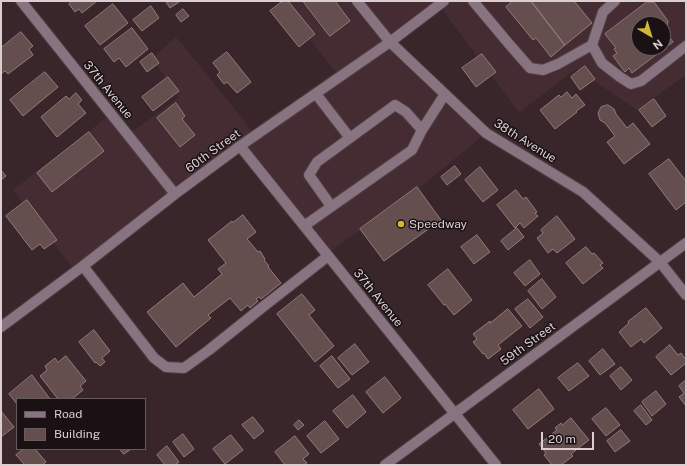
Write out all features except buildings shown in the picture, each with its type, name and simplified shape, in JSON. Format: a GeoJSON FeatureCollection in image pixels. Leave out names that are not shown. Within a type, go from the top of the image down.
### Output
{"type":"FeatureCollection","features":[{"type":"Feature","properties":{"kind":"street","name":"37th Avenue"},"geometry":{"type":"LineString","coordinates":[[21,1],[175,194]]}},
{"type":"Feature","properties":{"kind":"street","name":"38th Avenue"},"geometry":{"type":"LineString","coordinates":[[357,1],[390,42],[486,133],[583,192],[660,262],[686,295]]}},
{"type":"Feature","properties":{"kind":"street","name":"60th Street"},"geometry":{"type":"LineString","coordinates":[[1,327],[240,146],[390,42],[444,1]]}},
{"type":"Feature","properties":{"kind":"street"},"geometry":{"type":"LineString","coordinates":[[473,1],[530,68],[543,70],[558,64],[592,45],[603,12],[611,2]]}},
{"type":"Feature","properties":{"kind":"street"},"geometry":{"type":"LineString","coordinates":[[592,45],[602,63],[631,84],[641,81],[686,46]]}},
{"type":"Feature","properties":{"kind":"street"},"geometry":{"type":"LineString","coordinates":[[316,94],[350,138]]}},
{"type":"Feature","properties":{"kind":"street"},"geometry":{"type":"LineString","coordinates":[[304,226],[412,150],[422,130],[445,94]]}},
{"type":"Feature","properties":{"kind":"street"},"geometry":{"type":"LineString","coordinates":[[331,206],[309,175],[317,162],[395,105],[406,112],[422,130]]}},
{"type":"Feature","properties":{"kind":"street","name":"37th Avenue"},"geometry":{"type":"LineString","coordinates":[[240,146],[496,465]]}},
{"type":"Feature","properties":{"kind":"street","name":"59th Street"},"geometry":{"type":"LineString","coordinates":[[385,465],[686,243]]}},
{"type":"Feature","properties":{"kind":"street"},"geometry":{"type":"LineString","coordinates":[[83,266],[154,358],[166,367],[184,368],[328,256]]}},
{"type":"Feature","properties":{"kind":"shaded area"},"geometry":{"type":"Polygon","coordinates":[[[278,1],[686,1],[686,75],[637,110],[576,69],[519,113],[439,5],[390,42],[486,133],[427,182],[327,254],[241,146],[75,271],[13,190],[111,114],[128,135],[179,97],[152,58],[176,37],[256,135],[340,77],[278,1]]]}},
{"type":"Feature","properties":{"kind":"place","name":"Speedway"},"geometry":{"type":"Point","coordinates":[401,224]}}]}
